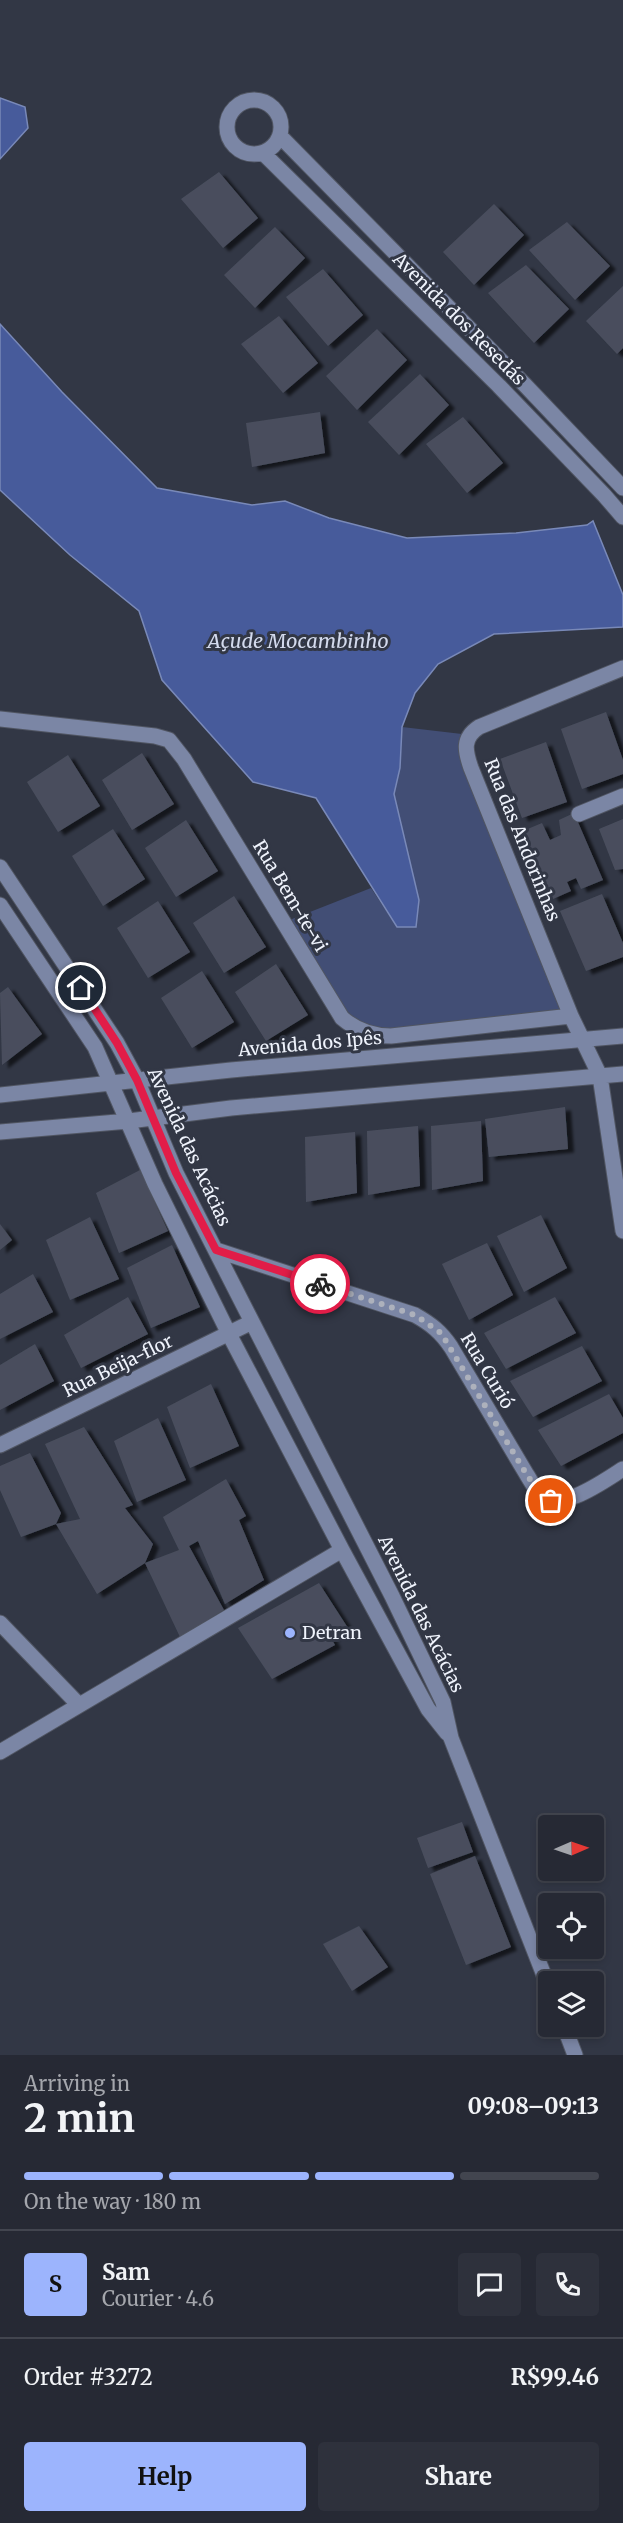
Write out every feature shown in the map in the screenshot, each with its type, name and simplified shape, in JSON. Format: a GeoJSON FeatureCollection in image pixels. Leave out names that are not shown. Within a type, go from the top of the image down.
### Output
{"type":"FeatureCollection","features":[{"type":"Feature","properties":{"kind":"street"},"geometry":{"type":"LineString","coordinates":[[251,100],[268,104],[279,118],[280,136],[276,143],[263,153],[245,153],[231,142],[227,125],[235,108],[251,100]]}},
{"type":"Feature","properties":{"kind":"street","name":"Avenida dos Resedás"},"geometry":{"type":"LineString","coordinates":[[280,136],[623,488]]}},
{"type":"Feature","properties":{"kind":"street","name":"Avenida dos Resedás"},"geometry":{"type":"LineString","coordinates":[[263,153],[507,395],[623,517]]}},
{"type":"Feature","properties":{"kind":"street","name":"Rua das Andorinhas"},"geometry":{"type":"LineString","coordinates":[[571,1016],[471,768],[466,743],[479,727],[623,668]]}},
{"type":"Feature","properties":{"kind":"street","name":"Rua Bem-te-vi"},"geometry":{"type":"LineString","coordinates":[[0,719],[155,736],[169,740],[184,759],[342,1018],[350,1025],[371,1034],[391,1036],[571,1016]]}},
{"type":"Feature","properties":{"kind":"street"},"geometry":{"type":"LineString","coordinates":[[579,814],[623,796]]}},
{"type":"Feature","properties":{"kind":"street","name":"Avenida das Acácias"},"geometry":{"type":"LineString","coordinates":[[0,867],[117,1043],[137,1080],[176,1173],[392,1596],[443,1702],[451,1738]]}},
{"type":"Feature","properties":{"kind":"street","name":"Avenida das Acácias"},"geometry":{"type":"LineString","coordinates":[[0,905],[95,1047],[113,1082],[155,1184],[229,1334],[428,1709],[451,1738]]}},
{"type":"Feature","properties":{"kind":"street"},"geometry":{"type":"LineString","coordinates":[[571,1016],[600,1076],[623,1231]]}},
{"type":"Feature","properties":{"kind":"street","name":"Avenida dos Ipês"},"geometry":{"type":"LineString","coordinates":[[0,1095],[113,1082],[623,1035]]}},
{"type":"Feature","properties":{"kind":"street"},"geometry":{"type":"LineString","coordinates":[[0,1132],[488,1084],[623,1074]]}},
{"type":"Feature","properties":{"kind":"street","name":"Rua Curió"},"geometry":{"type":"LineString","coordinates":[[216,1250],[415,1315],[432,1324],[451,1347],[541,1495],[551,1501],[563,1500],[586,1491],[623,1469]]}},
{"type":"Feature","properties":{"kind":"street","name":"Rua Beija-flor"},"geometry":{"type":"LineString","coordinates":[[0,1445],[252,1322]]}},
{"type":"Feature","properties":{"kind":"street"},"geometry":{"type":"LineString","coordinates":[[0,1752],[342,1550]]}},
{"type":"Feature","properties":{"kind":"street"},"geometry":{"type":"LineString","coordinates":[[0,1623],[79,1705]]}},
{"type":"Feature","properties":{"kind":"street"},"geometry":{"type":"LineString","coordinates":[[451,1738],[542,1971]]}},
{"type":"Feature","properties":{"kind":"street"},"geometry":{"type":"LineString","coordinates":[[568,2037],[575,2055]]}},
{"type":"Feature","properties":{"kind":"shaded area"},"geometry":{"type":"Polygon","coordinates":[[[402,727],[462,734],[570,1015],[392,1033],[369,1030],[345,1014],[287,921],[371,888],[397,927],[419,900],[394,794],[400,768],[402,727]]]}},
{"type":"Feature","properties":{"kind":"water"},"geometry":{"type":"Polygon","coordinates":[[[0,98],[25,107],[28,128],[0,159],[0,98]]]}},
{"type":"Feature","properties":{"kind":"water","name":"Açude Mocambinho"},"geometry":{"type":"Polygon","coordinates":[[[0,324],[62,392],[157,488],[252,505],[285,501],[329,518],[407,538],[516,533],[587,525],[593,521],[623,595],[623,627],[494,634],[438,664],[415,693],[402,727],[400,768],[394,794],[419,900],[416,927],[397,927],[316,798],[253,782],[162,680],[139,611],[70,555],[0,490],[0,324]]]}},
{"type":"Feature","properties":{"kind":"building"},"geometry":{"type":"Polygon","coordinates":[[[219,172],[258,218],[223,248],[181,199],[219,172]]]}},
{"type":"Feature","properties":{"kind":"building"},"geometry":{"type":"Polygon","coordinates":[[[494,204],[524,235],[474,285],[443,252],[494,204]]]}},
{"type":"Feature","properties":{"kind":"building"},"geometry":{"type":"Polygon","coordinates":[[[567,222],[610,266],[575,300],[529,250],[567,222]]]}},
{"type":"Feature","properties":{"kind":"building"},"geometry":{"type":"Polygon","coordinates":[[[275,227],[305,258],[255,308],[224,275],[275,227]]]}},
{"type":"Feature","properties":{"kind":"building"},"geometry":{"type":"Polygon","coordinates":[[[526,265],[569,309],[534,343],[488,293],[526,265]]]}},
{"type":"Feature","properties":{"kind":"building"},"geometry":{"type":"Polygon","coordinates":[[[323,269],[363,315],[328,346],[286,297],[323,269]]]}},
{"type":"Feature","properties":{"kind":"building"},"geometry":{"type":"Polygon","coordinates":[[[623,286],[623,348],[617,354],[586,321],[623,286]]]}},
{"type":"Feature","properties":{"kind":"building"},"geometry":{"type":"Polygon","coordinates":[[[279,316],[318,363],[283,393],[241,344],[279,316]]]}},
{"type":"Feature","properties":{"kind":"building"},"geometry":{"type":"Polygon","coordinates":[[[377,329],[407,360],[357,410],[326,376],[377,329]]]}},
{"type":"Feature","properties":{"kind":"building"},"geometry":{"type":"Polygon","coordinates":[[[420,374],[449,405],[399,455],[368,422],[420,374]]]}},
{"type":"Feature","properties":{"kind":"building"},"geometry":{"type":"Polygon","coordinates":[[[320,412],[325,453],[252,467],[246,423],[320,412]]]}},
{"type":"Feature","properties":{"kind":"building"},"geometry":{"type":"Polygon","coordinates":[[[463,417],[503,463],[467,493],[426,444],[463,417]]]}},
{"type":"Feature","properties":{"kind":"building"},"geometry":{"type":"Polygon","coordinates":[[[606,712],[623,760],[623,774],[582,789],[561,729],[606,712]]]}},
{"type":"Feature","properties":{"kind":"building"},"geometry":{"type":"Polygon","coordinates":[[[546,742],[567,802],[522,818],[500,759],[546,742]]]}},
{"type":"Feature","properties":{"kind":"building"},"geometry":{"type":"Polygon","coordinates":[[[142,753],[174,804],[132,830],[102,780],[142,753]]]}},
{"type":"Feature","properties":{"kind":"building"},"geometry":{"type":"Polygon","coordinates":[[[68,755],[100,806],[58,832],[27,782],[68,755]]]}},
{"type":"Feature","properties":{"kind":"building"},"geometry":{"type":"Polygon","coordinates":[[[574,813],[603,880],[581,889],[576,878],[567,882],[571,891],[553,899],[523,831],[542,823],[550,840],[561,835],[559,820],[574,813]]]}},
{"type":"Feature","properties":{"kind":"building"},"geometry":{"type":"Polygon","coordinates":[[[623,819],[623,869],[615,870],[599,829],[623,819]]]}},
{"type":"Feature","properties":{"kind":"building"},"geometry":{"type":"Polygon","coordinates":[[[186,820],[218,871],[176,897],[145,848],[186,820]]]}},
{"type":"Feature","properties":{"kind":"building"},"geometry":{"type":"Polygon","coordinates":[[[113,829],[145,879],[103,906],[72,856],[113,829]]]}},
{"type":"Feature","properties":{"kind":"building"},"geometry":{"type":"Polygon","coordinates":[[[602,894],[623,943],[623,957],[586,971],[560,911],[602,894]]]}},
{"type":"Feature","properties":{"kind":"building"},"geometry":{"type":"Polygon","coordinates":[[[234,896],[266,947],[224,973],[193,923],[234,896]]]}},
{"type":"Feature","properties":{"kind":"building"},"geometry":{"type":"Polygon","coordinates":[[[158,901],[190,952],[148,978],[117,928],[158,901]]]}},
{"type":"Feature","properties":{"kind":"building"},"geometry":{"type":"Polygon","coordinates":[[[276,964],[308,1015],[266,1041],[235,992],[276,964]]]}},
{"type":"Feature","properties":{"kind":"building"},"geometry":{"type":"Polygon","coordinates":[[[202,971],[234,1022],[192,1048],[161,998],[202,971]]]}},
{"type":"Feature","properties":{"kind":"building"},"geometry":{"type":"Polygon","coordinates":[[[8,987],[42,1034],[2,1065],[0,993],[8,987]]]}},
{"type":"Feature","properties":{"kind":"building"},"geometry":{"type":"Polygon","coordinates":[[[565,1107],[568,1149],[489,1157],[485,1119],[565,1107]]]}},
{"type":"Feature","properties":{"kind":"building"},"geometry":{"type":"Polygon","coordinates":[[[481,1121],[483,1181],[432,1190],[431,1126],[481,1121]]]}},
{"type":"Feature","properties":{"kind":"building"},"geometry":{"type":"Polygon","coordinates":[[[418,1126],[420,1186],[368,1195],[367,1131],[418,1126]]]}},
{"type":"Feature","properties":{"kind":"building"},"geometry":{"type":"Polygon","coordinates":[[[355,1132],[357,1193],[306,1202],[305,1137],[355,1132]]]}},
{"type":"Feature","properties":{"kind":"building"},"geometry":{"type":"Polygon","coordinates":[[[140,1170],[168,1231],[119,1253],[96,1193],[140,1170]]]}},
{"type":"Feature","properties":{"kind":"building"},"geometry":{"type":"Polygon","coordinates":[[[541,1215],[567,1268],[524,1292],[497,1236],[541,1215]]]}},
{"type":"Feature","properties":{"kind":"building"},"geometry":{"type":"Polygon","coordinates":[[[90,1217],[119,1279],[70,1300],[46,1240],[90,1217]]]}},
{"type":"Feature","properties":{"kind":"building"},"geometry":{"type":"Polygon","coordinates":[[[0,1224],[12,1240],[0,1250],[0,1224]]]}},
{"type":"Feature","properties":{"kind":"building"},"geometry":{"type":"Polygon","coordinates":[[[487,1243],[513,1295],[469,1320],[442,1264],[487,1243]]]}},
{"type":"Feature","properties":{"kind":"building"},"geometry":{"type":"Polygon","coordinates":[[[172,1245],[200,1307],[151,1328],[127,1268],[172,1245]]]}},
{"type":"Feature","properties":{"kind":"building"},"geometry":{"type":"Polygon","coordinates":[[[33,1274],[53,1312],[0,1339],[0,1294],[33,1274]]]}},
{"type":"Feature","properties":{"kind":"building"},"geometry":{"type":"Polygon","coordinates":[[[128,1297],[148,1334],[81,1368],[64,1335],[128,1297]]]}},
{"type":"Feature","properties":{"kind":"building"},"geometry":{"type":"Polygon","coordinates":[[[555,1297],[576,1333],[506,1369],[484,1333],[555,1297]]]}},
{"type":"Feature","properties":{"kind":"building"},"geometry":{"type":"Polygon","coordinates":[[[35,1344],[54,1381],[0,1410],[0,1365],[35,1344]]]}},
{"type":"Feature","properties":{"kind":"building"},"geometry":{"type":"Polygon","coordinates":[[[582,1346],[602,1381],[533,1417],[510,1381],[582,1346]]]}},
{"type":"Feature","properties":{"kind":"building"},"geometry":{"type":"Polygon","coordinates":[[[211,1384],[239,1446],[190,1468],[167,1407],[211,1384]]]}},
{"type":"Feature","properties":{"kind":"building"},"geometry":{"type":"Polygon","coordinates":[[[609,1394],[623,1418],[623,1433],[561,1466],[538,1430],[609,1394]]]}},
{"type":"Feature","properties":{"kind":"building"},"geometry":{"type":"Polygon","coordinates":[[[158,1418],[186,1480],[137,1502],[114,1441],[158,1418]]]}},
{"type":"Feature","properties":{"kind":"building"},"geometry":{"type":"Polygon","coordinates":[[[84,1427],[133,1505],[125,1508],[153,1544],[145,1563],[97,1594],[56,1524],[80,1519],[45,1444],[84,1427]]]}},
{"type":"Feature","properties":{"kind":"building"},"geometry":{"type":"Polygon","coordinates":[[[30,1453],[61,1513],[56,1524],[21,1537],[0,1490],[0,1466],[30,1453]]]}},
{"type":"Feature","properties":{"kind":"building"},"geometry":{"type":"Polygon","coordinates":[[[226,1479],[246,1516],[239,1520],[264,1580],[225,1604],[198,1541],[189,1546],[224,1610],[180,1637],[145,1563],[179,1550],[163,1517],[226,1479]]]}},
{"type":"Feature","properties":{"kind":"building","name":"Detran"},"geometry":{"type":"Polygon","coordinates":[[[319,1583],[348,1628],[331,1638],[335,1645],[272,1679],[238,1628],[319,1583]]]}},
{"type":"Feature","properties":{"kind":"building"},"geometry":{"type":"Polygon","coordinates":[[[462,1822],[473,1852],[428,1868],[417,1838],[462,1822]]]}},
{"type":"Feature","properties":{"kind":"building"},"geometry":{"type":"Polygon","coordinates":[[[475,1856],[511,1947],[466,1965],[430,1874],[475,1856]]]}},
{"type":"Feature","properties":{"kind":"building"},"geometry":{"type":"Polygon","coordinates":[[[359,1926],[388,1967],[352,1991],[323,1944],[359,1926]]]}},
{"type":"Feature","properties":{"kind":"way so far"},"geometry":{"type":"LineString","coordinates":[[320,1284],[415,1315],[432,1324],[451,1347],[527,1475],[541,1495],[551,1501]]}},
{"type":"Feature","properties":{"kind":"place","name":"Detran"},"geometry":{"type":"Point","coordinates":[290,1633]}},
{"type":"Feature","properties":{"kind":"route"},"geometry":{"type":"LineString","coordinates":[[81,988],[117,1043],[137,1080],[176,1173],[216,1250],[320,1284]]}}]}
